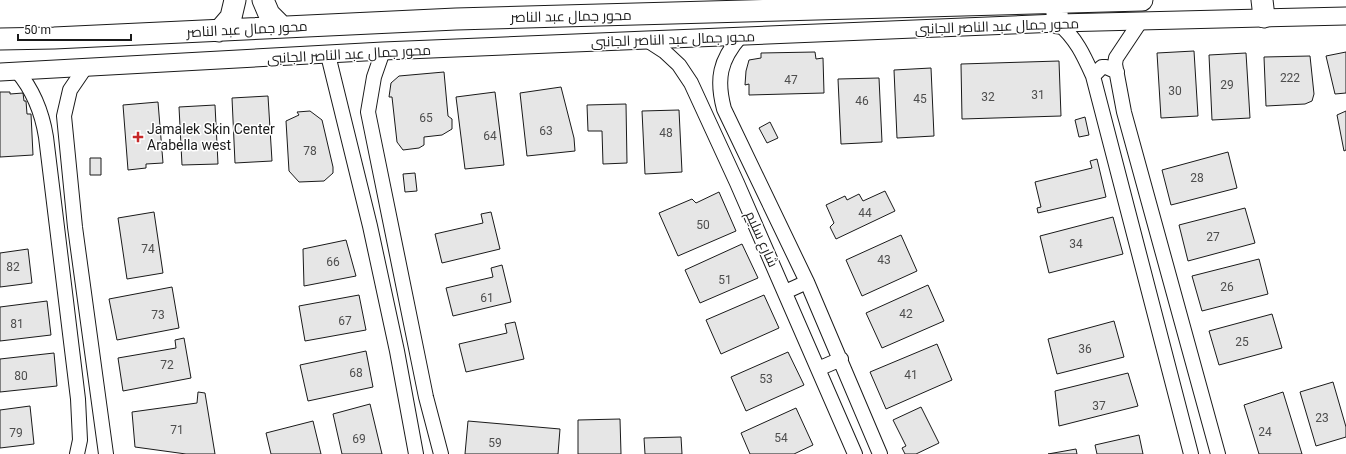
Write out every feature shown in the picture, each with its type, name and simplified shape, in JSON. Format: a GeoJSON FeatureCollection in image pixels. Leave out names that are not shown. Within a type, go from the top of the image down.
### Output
{"type":"FeatureCollection","features":[{"type":"Feature","properties":{"kind":"main road"},"geometry":{"type":"LineString","coordinates":[[219,30],[231,17],[235,0]]}},
{"type":"Feature","properties":{"kind":"main road"},"geometry":{"type":"LineString","coordinates":[[263,0],[268,14],[282,27]]}},
{"type":"Feature","properties":{"kind":"main road"},"geometry":{"type":"LineString","coordinates":[[897,8],[922,0]]}},
{"type":"Feature","properties":{"kind":"main road","name":"محور جمال عبد الناصر"},"geometry":{"type":"LineString","coordinates":[[0,39],[456,19],[897,8],[1142,0]]}},
{"type":"Feature","properties":{"kind":"main road"},"geometry":{"type":"LineString","coordinates":[[1056,3],[1058,23]]}},
{"type":"Feature","properties":{"kind":"street","name":"محور جمال عبد الناصر الجانبى"},"geometry":{"type":"LineString","coordinates":[[0,72],[383,51],[1058,23],[1140,22],[1263,9],[1346,16]]}},
{"type":"Feature","properties":{"kind":"street"},"geometry":{"type":"LineString","coordinates":[[1140,22],[1116,58],[1124,112],[1217,453]]}},
{"type":"Feature","properties":{"kind":"street"},"geometry":{"type":"LineString","coordinates":[[1058,23],[1074,39],[1093,76],[1192,454]]}},
{"type":"Feature","properties":{"kind":"street","name":"شارع سليم"},"geometry":{"type":"LineString","coordinates":[[740,37],[730,49],[723,63],[720,78],[720,94],[724,109],[807,282],[841,359],[880,454]]}},
{"type":"Feature","properties":{"kind":"street","name":"شارع سليم"},"geometry":{"type":"LineString","coordinates":[[647,40],[664,51],[679,65],[691,83],[742,194],[855,454]]}},
{"type":"Feature","properties":{"kind":"street"},"geometry":{"type":"LineString","coordinates":[[383,51],[374,77],[368,112],[426,397],[441,454]]}},
{"type":"Feature","properties":{"kind":"street"},"geometry":{"type":"LineString","coordinates":[[328,55],[365,204],[397,351],[416,454]]}},
{"type":"Feature","properties":{"kind":"street"},"geometry":{"type":"LineString","coordinates":[[1093,76],[1102,67],[1106,67],[1117,72]]}},
{"type":"Feature","properties":{"kind":"street"},"geometry":{"type":"LineString","coordinates":[[17,71],[27,83],[34,96],[44,123],[73,344],[80,413],[78,447],[84,444],[105,448],[75,227],[64,116],[70,90],[85,68]]}},
{"type":"Feature","properties":{"kind":"street"},"geometry":{"type":"LineString","coordinates":[[742,194],[760,186]]}},
{"type":"Feature","properties":{"kind":"street"},"geometry":{"type":"LineString","coordinates":[[365,204],[385,201]]}},
{"type":"Feature","properties":{"kind":"street"},"geometry":{"type":"LineString","coordinates":[[57,229],[75,227]]}},
{"type":"Feature","properties":{"kind":"street"},"geometry":{"type":"LineString","coordinates":[[785,292],[807,282]]}},
{"type":"Feature","properties":{"kind":"street"},"geometry":{"type":"LineString","coordinates":[[818,369],[841,359]]}},
{"type":"Feature","properties":{"kind":"building"},"geometry":{"type":"Polygon","coordinates":[[[1194,51],[1198,116],[1161,118],[1157,53],[1194,51]]]}},
{"type":"Feature","properties":{"kind":"building"},"geometry":{"type":"Polygon","coordinates":[[[815,52],[816,59],[823,58],[824,93],[749,95],[749,84],[745,85],[746,71],[749,60],[761,58],[761,53],[815,52]]]}},
{"type":"Feature","properties":{"kind":"building"},"geometry":{"type":"Polygon","coordinates":[[[1346,52],[1346,93],[1335,94],[1326,56],[1346,52]]]}},
{"type":"Feature","properties":{"kind":"building"},"geometry":{"type":"Polygon","coordinates":[[[1246,53],[1250,118],[1212,120],[1209,55],[1246,53]]]}},
{"type":"Feature","properties":{"kind":"building"},"geometry":{"type":"Polygon","coordinates":[[[1310,56],[1314,94],[1312,101],[1305,104],[1266,106],[1264,57],[1310,56]]]}},
{"type":"Feature","properties":{"kind":"building"},"geometry":{"type":"Polygon","coordinates":[[[1059,61],[1061,116],[962,119],[961,64],[1059,61]]]}},
{"type":"Feature","properties":{"kind":"building"},"geometry":{"type":"Polygon","coordinates":[[[931,68],[934,136],[897,138],[894,70],[931,68]]]}},
{"type":"Feature","properties":{"kind":"building"},"geometry":{"type":"Polygon","coordinates":[[[444,72],[448,116],[452,119],[452,129],[442,135],[424,137],[424,145],[419,148],[403,150],[397,142],[392,97],[389,97],[391,83],[399,76],[444,72]]]}},
{"type":"Feature","properties":{"kind":"building"},"geometry":{"type":"Polygon","coordinates":[[[879,78],[882,142],[841,144],[838,79],[879,78]]]}},
{"type":"Feature","properties":{"kind":"building"},"geometry":{"type":"Polygon","coordinates":[[[561,87],[574,138],[575,151],[527,156],[520,93],[561,87]]]}},
{"type":"Feature","properties":{"kind":"building"},"geometry":{"type":"Polygon","coordinates":[[[0,92],[10,92],[10,94],[23,93],[24,101],[26,101],[27,114],[31,114],[33,155],[0,157],[0,92]]]}},
{"type":"Feature","properties":{"kind":"building"},"geometry":{"type":"Polygon","coordinates":[[[495,92],[504,165],[465,169],[456,97],[495,92]]]}},
{"type":"Feature","properties":{"kind":"building"},"geometry":{"type":"Polygon","coordinates":[[[268,96],[272,161],[235,163],[232,98],[268,96]]]}},
{"type":"Feature","properties":{"kind":"building"},"geometry":{"type":"Polygon","coordinates":[[[158,102],[163,163],[146,164],[146,168],[128,170],[123,105],[158,102]]]}},
{"type":"Feature","properties":{"kind":"building"},"geometry":{"type":"Polygon","coordinates":[[[626,104],[627,163],[603,164],[602,131],[588,131],[587,105],[626,104]]]}},
{"type":"Feature","properties":{"kind":"building"},"geometry":{"type":"Polygon","coordinates":[[[215,105],[218,164],[182,165],[179,107],[215,105]]]}},
{"type":"Feature","properties":{"kind":"building"},"geometry":{"type":"Polygon","coordinates":[[[679,110],[682,172],[645,174],[642,111],[679,110]]]}},
{"type":"Feature","properties":{"kind":"building"},"geometry":{"type":"Polygon","coordinates":[[[310,111],[322,120],[333,167],[333,173],[324,181],[299,182],[289,171],[286,121],[299,115],[297,112],[310,111]]]}},
{"type":"Feature","properties":{"kind":"building"},"geometry":{"type":"Polygon","coordinates":[[[1346,111],[1346,150],[1344,151],[1337,115],[1346,111]]]}},
{"type":"Feature","properties":{"kind":"building"},"geometry":{"type":"Polygon","coordinates":[[[1085,117],[1089,135],[1079,137],[1075,120],[1085,117]]]}},
{"type":"Feature","properties":{"kind":"building"},"geometry":{"type":"Polygon","coordinates":[[[770,122],[778,138],[767,143],[759,128],[770,122]]]}},
{"type":"Feature","properties":{"kind":"building"},"geometry":{"type":"Polygon","coordinates":[[[1228,152],[1237,188],[1171,205],[1162,170],[1228,152]]]}},
{"type":"Feature","properties":{"kind":"building"},"geometry":{"type":"Polygon","coordinates":[[[90,158],[101,158],[101,175],[90,175],[90,158]]]}},
{"type":"Feature","properties":{"kind":"building"},"geometry":{"type":"Polygon","coordinates":[[[1097,159],[1106,197],[1038,213],[1037,208],[1041,207],[1035,182],[1092,168],[1090,161],[1097,159]]]}},
{"type":"Feature","properties":{"kind":"building"},"geometry":{"type":"Polygon","coordinates":[[[415,173],[417,191],[405,192],[403,174],[415,173]]]}},
{"type":"Feature","properties":{"kind":"building"},"geometry":{"type":"Polygon","coordinates":[[[885,191],[895,211],[836,239],[830,227],[834,223],[826,205],[845,196],[847,200],[859,194],[863,201],[885,191]]]}},
{"type":"Feature","properties":{"kind":"building"},"geometry":{"type":"Polygon","coordinates":[[[719,192],[736,231],[678,256],[659,213],[692,199],[696,203],[719,192]]]}},
{"type":"Feature","properties":{"kind":"building"},"geometry":{"type":"Polygon","coordinates":[[[1245,208],[1255,243],[1188,261],[1179,225],[1245,208]]]}},
{"type":"Feature","properties":{"kind":"building"},"geometry":{"type":"Polygon","coordinates":[[[154,212],[163,273],[127,279],[118,218],[154,212]]]}},
{"type":"Feature","properties":{"kind":"building"},"geometry":{"type":"Polygon","coordinates":[[[491,212],[500,249],[442,263],[435,234],[483,223],[481,214],[491,212]]]}},
{"type":"Feature","properties":{"kind":"building"},"geometry":{"type":"Polygon","coordinates":[[[1113,217],[1123,254],[1049,273],[1040,236],[1113,217]]]}},
{"type":"Feature","properties":{"kind":"building"},"geometry":{"type":"Polygon","coordinates":[[[901,235],[917,271],[862,296],[846,260],[901,235]]]}},
{"type":"Feature","properties":{"kind":"building"},"geometry":{"type":"Polygon","coordinates":[[[346,240],[356,276],[304,286],[303,249],[346,240]]]}},
{"type":"Feature","properties":{"kind":"building"},"geometry":{"type":"Polygon","coordinates":[[[742,244],[758,278],[700,303],[685,270],[742,244]]]}},
{"type":"Feature","properties":{"kind":"building"},"geometry":{"type":"Polygon","coordinates":[[[28,249],[32,283],[0,287],[0,253],[28,249]]]}},
{"type":"Feature","properties":{"kind":"building"},"geometry":{"type":"Polygon","coordinates":[[[1259,259],[1268,294],[1202,311],[1192,276],[1259,259]]]}},
{"type":"Feature","properties":{"kind":"building"},"geometry":{"type":"Polygon","coordinates":[[[502,265],[511,302],[453,316],[446,288],[493,277],[491,268],[502,265]]]}},
{"type":"Feature","properties":{"kind":"building"},"geometry":{"type":"Polygon","coordinates":[[[928,285],[944,321],[882,348],[866,313],[928,285]]]}},
{"type":"Feature","properties":{"kind":"building"},"geometry":{"type":"Polygon","coordinates":[[[172,287],[179,328],[117,340],[109,299],[172,287]]]}},
{"type":"Feature","properties":{"kind":"building"},"geometry":{"type":"Polygon","coordinates":[[[359,295],[366,330],[305,341],[299,306],[359,295]]]}},
{"type":"Feature","properties":{"kind":"building"},"geometry":{"type":"Polygon","coordinates":[[[764,295],[779,328],[721,354],[706,320],[764,295]]]}},
{"type":"Feature","properties":{"kind":"building"},"geometry":{"type":"Polygon","coordinates":[[[47,301],[51,335],[0,341],[0,307],[47,301]]]}},
{"type":"Feature","properties":{"kind":"building"},"geometry":{"type":"Polygon","coordinates":[[[1272,314],[1282,348],[1219,365],[1209,331],[1272,314]]]}},
{"type":"Feature","properties":{"kind":"building"},"geometry":{"type":"Polygon","coordinates":[[[1114,321],[1124,357],[1057,374],[1048,339],[1114,321]]]}},
{"type":"Feature","properties":{"kind":"building"},"geometry":{"type":"Polygon","coordinates":[[[515,322],[524,359],[466,372],[459,344],[507,333],[505,324],[515,322]]]}},
{"type":"Feature","properties":{"kind":"building"},"geometry":{"type":"Polygon","coordinates":[[[184,338],[191,378],[123,391],[118,358],[176,348],[175,340],[184,338]]]}},
{"type":"Feature","properties":{"kind":"building"},"geometry":{"type":"Polygon","coordinates":[[[937,344],[952,380],[886,409],[870,372],[937,344]]]}},
{"type":"Feature","properties":{"kind":"building"},"geometry":{"type":"Polygon","coordinates":[[[366,351],[373,387],[308,401],[300,365],[366,351]]]}},
{"type":"Feature","properties":{"kind":"building"},"geometry":{"type":"Polygon","coordinates":[[[788,352],[804,385],[746,411],[731,377],[788,352]]]}},
{"type":"Feature","properties":{"kind":"building"},"geometry":{"type":"Polygon","coordinates":[[[54,353],[57,386],[0,392],[0,359],[54,353]]]}},
{"type":"Feature","properties":{"kind":"building"},"geometry":{"type":"Polygon","coordinates":[[[1128,373],[1138,406],[1059,426],[1055,391],[1128,373]]]}},
{"type":"Feature","properties":{"kind":"building"},"geometry":{"type":"Polygon","coordinates":[[[1333,382],[1346,427],[1346,437],[1316,446],[1300,392],[1333,382]]]}},
{"type":"Feature","properties":{"kind":"building"},"geometry":{"type":"Polygon","coordinates":[[[198,392],[205,393],[215,454],[186,454],[135,447],[132,412],[197,403],[198,392]]]}},
{"type":"Feature","properties":{"kind":"building"},"geometry":{"type":"Polygon","coordinates":[[[1283,392],[1302,454],[1259,454],[1244,405],[1283,392]]]}},
{"type":"Feature","properties":{"kind":"building"},"geometry":{"type":"Polygon","coordinates":[[[370,404],[382,454],[342,454],[333,414],[370,404]]]}},
{"type":"Feature","properties":{"kind":"building"},"geometry":{"type":"Polygon","coordinates":[[[30,406],[34,444],[0,448],[0,410],[30,406]]]}},
{"type":"Feature","properties":{"kind":"building"},"geometry":{"type":"Polygon","coordinates":[[[921,407],[939,443],[916,454],[905,454],[902,448],[906,446],[893,420],[921,407]]]}},
{"type":"Feature","properties":{"kind":"building"},"geometry":{"type":"Polygon","coordinates":[[[796,408],[813,445],[794,454],[750,454],[741,433],[796,408]]]}},
{"type":"Feature","properties":{"kind":"building"},"geometry":{"type":"Polygon","coordinates":[[[620,419],[621,454],[578,454],[578,420],[620,419]]]}},
{"type":"Feature","properties":{"kind":"building"},"geometry":{"type":"Polygon","coordinates":[[[313,421],[321,454],[271,454],[266,433],[313,421]]]}},
{"type":"Feature","properties":{"kind":"building"},"geometry":{"type":"Polygon","coordinates":[[[468,421],[560,429],[558,454],[465,454],[468,421]]]}},
{"type":"Feature","properties":{"kind":"building"},"geometry":{"type":"Polygon","coordinates":[[[1139,435],[1143,454],[1097,454],[1095,445],[1139,435]]]}},
{"type":"Feature","properties":{"kind":"building"},"geometry":{"type":"Polygon","coordinates":[[[681,437],[682,454],[645,454],[644,438],[681,437]]]}},
{"type":"Feature","properties":{"kind":"building"},"geometry":{"type":"Polygon","coordinates":[[[1076,449],[1077,454],[1048,454],[1076,449]]]}},
{"type":"Feature","properties":{"kind":"place","name":"Jamalek Skin Center Arabella west"},"geometry":{"type":"Point","coordinates":[138,137]}}]}
